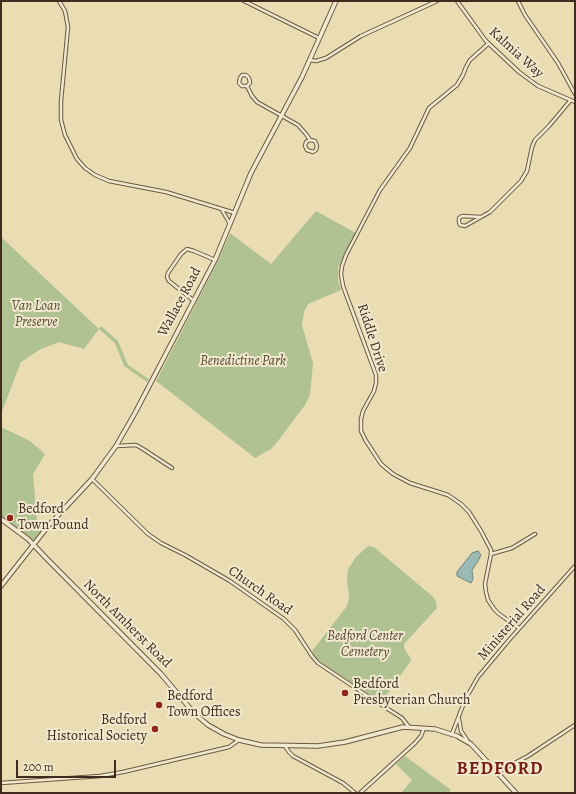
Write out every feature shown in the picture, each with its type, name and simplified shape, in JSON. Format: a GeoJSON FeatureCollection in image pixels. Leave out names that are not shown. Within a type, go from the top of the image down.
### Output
{"type":"FeatureCollection","features":[{"type":"Feature","properties":{"kind":"street"},"geometry":{"type":"LineString","coordinates":[[59,1],[65,11],[68,27],[61,120],[65,135],[78,159],[88,170],[102,178],[166,192],[235,213]]}},
{"type":"Feature","properties":{"kind":"street"},"geometry":{"type":"LineString","coordinates":[[244,1],[320,38]]}},
{"type":"Feature","properties":{"kind":"street","name":"Wallace Road"},"geometry":{"type":"LineString","coordinates":[[1,586],[49,526],[92,480],[116,446],[215,260],[251,173],[320,38],[336,1]]}},
{"type":"Feature","properties":{"kind":"street"},"geometry":{"type":"LineString","coordinates":[[309,60],[316,61],[326,58],[368,33],[437,1]]}},
{"type":"Feature","properties":{"kind":"street","name":"Kalmia Way"},"geometry":{"type":"LineString","coordinates":[[457,1],[488,44],[531,82],[541,88],[575,102]]}},
{"type":"Feature","properties":{"kind":"street"},"geometry":{"type":"LineString","coordinates":[[518,1],[575,94]]}},
{"type":"Feature","properties":{"kind":"street","name":"Riddle Drive"},"geometry":{"type":"LineString","coordinates":[[488,44],[470,60],[464,75],[457,85],[428,108],[410,148],[380,190],[344,258],[341,274],[343,286],[376,374],[375,387],[361,419],[361,430],[366,441],[381,464],[393,474],[407,482],[448,495],[469,512],[489,545],[491,554]]}},
{"type":"Feature","properties":{"kind":"street"},"geometry":{"type":"LineString","coordinates":[[244,75],[249,78],[250,81],[247,86],[240,85],[239,81],[241,76],[244,75]]}},
{"type":"Feature","properties":{"kind":"street"},"geometry":{"type":"LineString","coordinates":[[247,86],[257,102],[301,128],[310,140],[314,140],[317,146],[314,151],[309,151],[306,148],[306,142],[310,140]]}},
{"type":"Feature","properties":{"kind":"street"},"geometry":{"type":"LineString","coordinates":[[481,217],[463,216],[459,218],[459,222],[462,226],[465,226],[481,217],[493,210],[523,178],[528,167],[535,140],[550,126],[570,101]]}},
{"type":"Feature","properties":{"kind":"street"},"geometry":{"type":"LineString","coordinates":[[222,210],[230,224]]}},
{"type":"Feature","properties":{"kind":"street"},"geometry":{"type":"LineString","coordinates":[[194,301],[169,281],[167,278],[168,273],[181,254],[187,249],[215,260]]}},
{"type":"Feature","properties":{"kind":"street"},"geometry":{"type":"LineString","coordinates":[[116,446],[136,445],[143,448],[172,468]]}},
{"type":"Feature","properties":{"kind":"street","name":"Church Road"},"geometry":{"type":"LineString","coordinates":[[92,480],[148,534],[160,543],[185,555],[230,581],[284,618],[295,630],[318,663],[369,698],[402,718],[409,727]]}},
{"type":"Feature","properties":{"kind":"street","name":"North Amherst Road"},"geometry":{"type":"LineString","coordinates":[[1,519],[25,536],[161,674],[198,717],[213,728],[239,740],[261,745],[285,746],[325,745],[345,742],[398,728],[409,727],[435,729],[452,734],[475,747],[516,793]]}},
{"type":"Feature","properties":{"kind":"street"},"geometry":{"type":"LineString","coordinates":[[519,628],[499,614],[488,600],[486,584],[491,554],[512,548],[536,534]]}},
{"type":"Feature","properties":{"kind":"street","name":"Ministerial Road"},"geometry":{"type":"LineString","coordinates":[[452,734],[473,684],[519,628],[575,566]]}},
{"type":"Feature","properties":{"kind":"street"},"geometry":{"type":"LineString","coordinates":[[458,717],[461,731],[468,742]]}},
{"type":"Feature","properties":{"kind":"street"},"geometry":{"type":"LineString","coordinates":[[498,772],[521,760],[575,725]]}},
{"type":"Feature","properties":{"kind":"street"},"geometry":{"type":"LineString","coordinates":[[360,793],[415,743],[421,736],[424,728]]}},
{"type":"Feature","properties":{"kind":"street"},"geometry":{"type":"LineString","coordinates":[[1,783],[94,776],[123,772],[229,747],[239,740]]}},
{"type":"Feature","properties":{"kind":"street"},"geometry":{"type":"LineString","coordinates":[[285,746],[293,756],[344,783],[355,793]]}},
{"type":"Feature","properties":{"kind":"green space","name":"Benedictine Park"},"geometry":{"type":"Polygon","coordinates":[[[316,211],[356,233],[338,268],[338,280],[341,290],[308,304],[304,312],[302,325],[313,363],[310,395],[305,405],[278,441],[271,449],[255,458],[156,381],[217,263],[230,233],[271,264],[316,211]]]}},
{"type":"Feature","properties":{"kind":"green space","name":"Van Loan Preserve"},"geometry":{"type":"Polygon","coordinates":[[[1,237],[99,329],[84,349],[59,342],[41,349],[21,362],[1,414],[1,237]]]}},
{"type":"Feature","properties":{"kind":"green space"},"geometry":{"type":"Polygon","coordinates":[[[101,326],[118,341],[128,365],[149,379],[147,382],[124,366],[115,343],[99,329],[101,326]]]}},
{"type":"Feature","properties":{"kind":"green space"},"geometry":{"type":"Polygon","coordinates":[[[1,427],[30,441],[45,454],[33,474],[37,520],[32,527],[43,530],[33,541],[1,517],[1,427]]]}},
{"type":"Feature","properties":{"kind":"green space","name":"Bedford Center Cemetery"},"geometry":{"type":"Polygon","coordinates":[[[368,546],[374,547],[432,596],[436,601],[437,608],[404,644],[404,648],[411,659],[410,662],[381,702],[323,664],[316,658],[312,651],[347,606],[349,598],[347,578],[348,569],[356,557],[368,546]]]}},
{"type":"Feature","properties":{"kind":"green space"},"geometry":{"type":"Polygon","coordinates":[[[405,756],[451,790],[448,793],[401,793],[412,780],[396,764],[405,756]]]}},
{"type":"Feature","properties":{"kind":"water"},"geometry":{"type":"Polygon","coordinates":[[[478,551],[481,555],[472,570],[473,579],[471,583],[457,576],[457,572],[472,553],[478,551]]]}},
{"type":"Feature","properties":{"kind":"place","name":"Bedford Town Pound"},"geometry":{"type":"Point","coordinates":[10,518]}},
{"type":"Feature","properties":{"kind":"place","name":"Bedford Presbyterian Church"},"geometry":{"type":"Point","coordinates":[345,693]}},
{"type":"Feature","properties":{"kind":"place","name":"Bedford Town Offices"},"geometry":{"type":"Point","coordinates":[159,705]}},
{"type":"Feature","properties":{"kind":"place","name":"Bedford Historical Society"},"geometry":{"type":"Point","coordinates":[155,729]}},
{"type":"Feature","properties":{"kind":"district","name":"BEDFORD"},"geometry":{"type":"Point","coordinates":[500,770]}}]}
